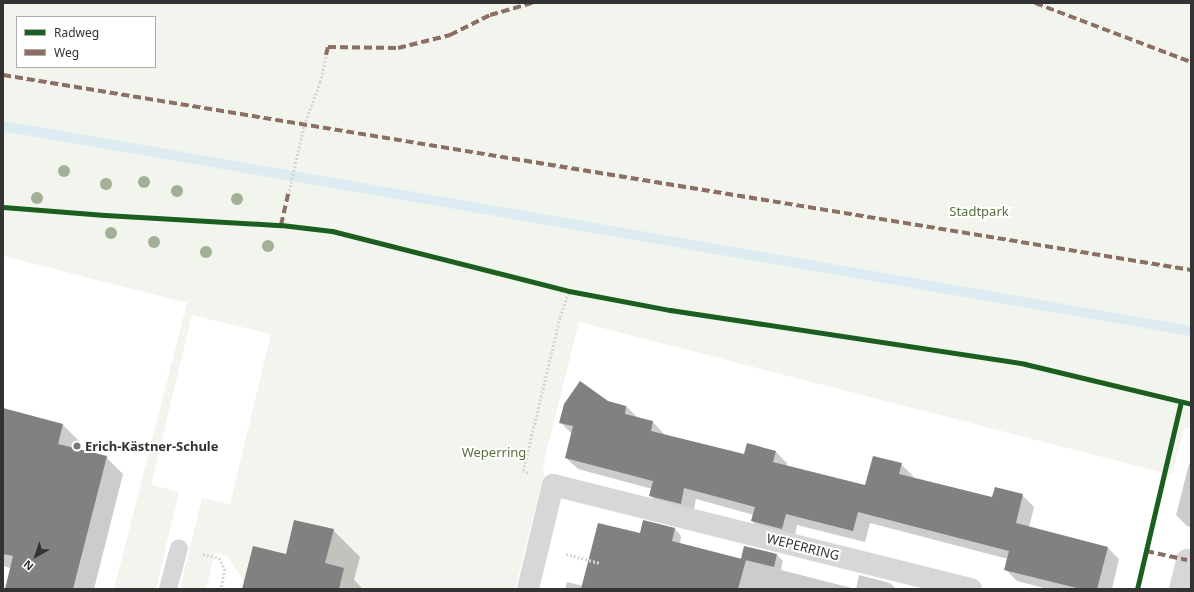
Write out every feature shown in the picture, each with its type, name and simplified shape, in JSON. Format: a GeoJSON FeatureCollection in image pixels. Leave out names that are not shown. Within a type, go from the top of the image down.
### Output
{"type":"FeatureCollection","features":[{"type":"Feature","properties":{"kind":"street"},"geometry":{"type":"LineString","coordinates":[[528,589],[553,485]]}},
{"type":"Feature","properties":{"kind":"street","name":"WEPERRING"},"geometry":{"type":"LineString","coordinates":[[553,485],[971,589]]}},
{"type":"Feature","properties":{"kind":"street"},"geometry":{"type":"LineString","coordinates":[[1180,589],[1189,561]]}},
{"type":"Feature","properties":{"kind":"lane"},"geometry":{"type":"LineString","coordinates":[[168,589],[179,548]]}},
{"type":"Feature","properties":{"kind":"path"},"geometry":{"type":"LineString","coordinates":[[289,191],[304,125],[320,82],[326,55]]}},
{"type":"Feature","properties":{"kind":"path"},"geometry":{"type":"LineString","coordinates":[[561,289],[577,292]]}},
{"type":"Feature","properties":{"kind":"path"},"geometry":{"type":"LineString","coordinates":[[553,485],[543,478],[523,471],[560,317],[569,291]]}},
{"type":"Feature","properties":{"kind":"path"},"geometry":{"type":"LineString","coordinates":[[179,548],[219,558],[226,569],[221,589]]}},
{"type":"Feature","properties":{"kind":"path"},"geometry":{"type":"LineString","coordinates":[[538,548],[600,563]]}},
{"type":"Feature","properties":{"kind":"green space","name":"Stadtpark"},"geometry":{"type":"Polygon","coordinates":[[[3,3],[1191,3],[1191,429],[1184,428],[1172,475],[579,322],[542,469],[545,470],[515,589],[339,589],[325,563],[334,529],[294,520],[286,554],[253,546],[244,581],[227,556],[215,553],[206,589],[180,589],[202,498],[230,504],[271,334],[192,315],[151,485],[179,492],[156,589],[114,589],[187,303],[3,256],[3,3]]]}},
{"type":"Feature","properties":{"kind":"building"},"geometry":{"type":"Polygon","coordinates":[[[580,381],[608,401],[626,406],[625,414],[653,421],[651,431],[744,454],[747,443],[776,451],[773,462],[865,485],[873,456],[902,463],[899,474],[992,497],[995,487],[1023,494],[1016,523],[1108,547],[1097,589],[1081,589],[1004,570],[1009,551],[858,512],[853,531],[786,514],[782,529],[751,521],[755,507],[684,488],[681,504],[649,496],[653,481],[565,458],[573,426],[559,423],[564,404],[580,381]]]}},
{"type":"Feature","properties":{"kind":"building"},"geometry":{"type":"Polygon","coordinates":[[[3,408],[63,424],[58,444],[107,456],[73,589],[5,589],[13,556],[3,554],[3,408]]]}},
{"type":"Feature","properties":{"kind":"building"},"geometry":{"type":"Polygon","coordinates":[[[294,520],[334,529],[325,563],[344,568],[339,589],[242,589],[253,546],[286,554],[294,520]]]}},
{"type":"Feature","properties":{"kind":"building"},"geometry":{"type":"Polygon","coordinates":[[[643,520],[675,528],[672,541],[746,560],[738,589],[581,589],[598,523],[640,533],[643,520]]]}},
{"type":"Feature","properties":{"kind":"building"},"geometry":{"type":"Polygon","coordinates":[[[744,546],[777,554],[774,567],[741,559],[744,546]]]}},
{"type":"Feature","properties":{"kind":"waterway"},"geometry":{"type":"LineString","coordinates":[[3,126],[1191,331]]}},
{"type":"Feature","properties":{"kind":"marked path"},"geometry":{"type":"LineString","coordinates":[[326,55],[328,47],[398,48],[450,35],[490,15],[532,3]]}},
{"type":"Feature","properties":{"kind":"marked path"},"geometry":{"type":"LineString","coordinates":[[1035,3],[1191,62]]}},
{"type":"Feature","properties":{"kind":"marked path"},"geometry":{"type":"LineString","coordinates":[[3,75],[1191,270]]}},
{"type":"Feature","properties":{"kind":"marked path"},"geometry":{"type":"LineString","coordinates":[[281,225],[289,191]]}},
{"type":"Feature","properties":{"kind":"marked path"},"geometry":{"type":"LineString","coordinates":[[1146,551],[1187,560]]}},
{"type":"Feature","properties":{"kind":"cycle path"},"geometry":{"type":"LineString","coordinates":[[3,207],[105,215],[281,225],[332,231],[569,291],[670,310],[1025,364],[1191,404]]}},
{"type":"Feature","properties":{"kind":"cycle path"},"geometry":{"type":"LineString","coordinates":[[1137,589],[1181,402]]}},
{"type":"Feature","properties":{"kind":"place","name":"Erich-Kästner-Schule"},"geometry":{"type":"Point","coordinates":[77,446]}},
{"type":"Feature","properties":{"kind":"park label","name":"Weperring"},"geometry":{"type":"Point","coordinates":[494,452]}}]}
